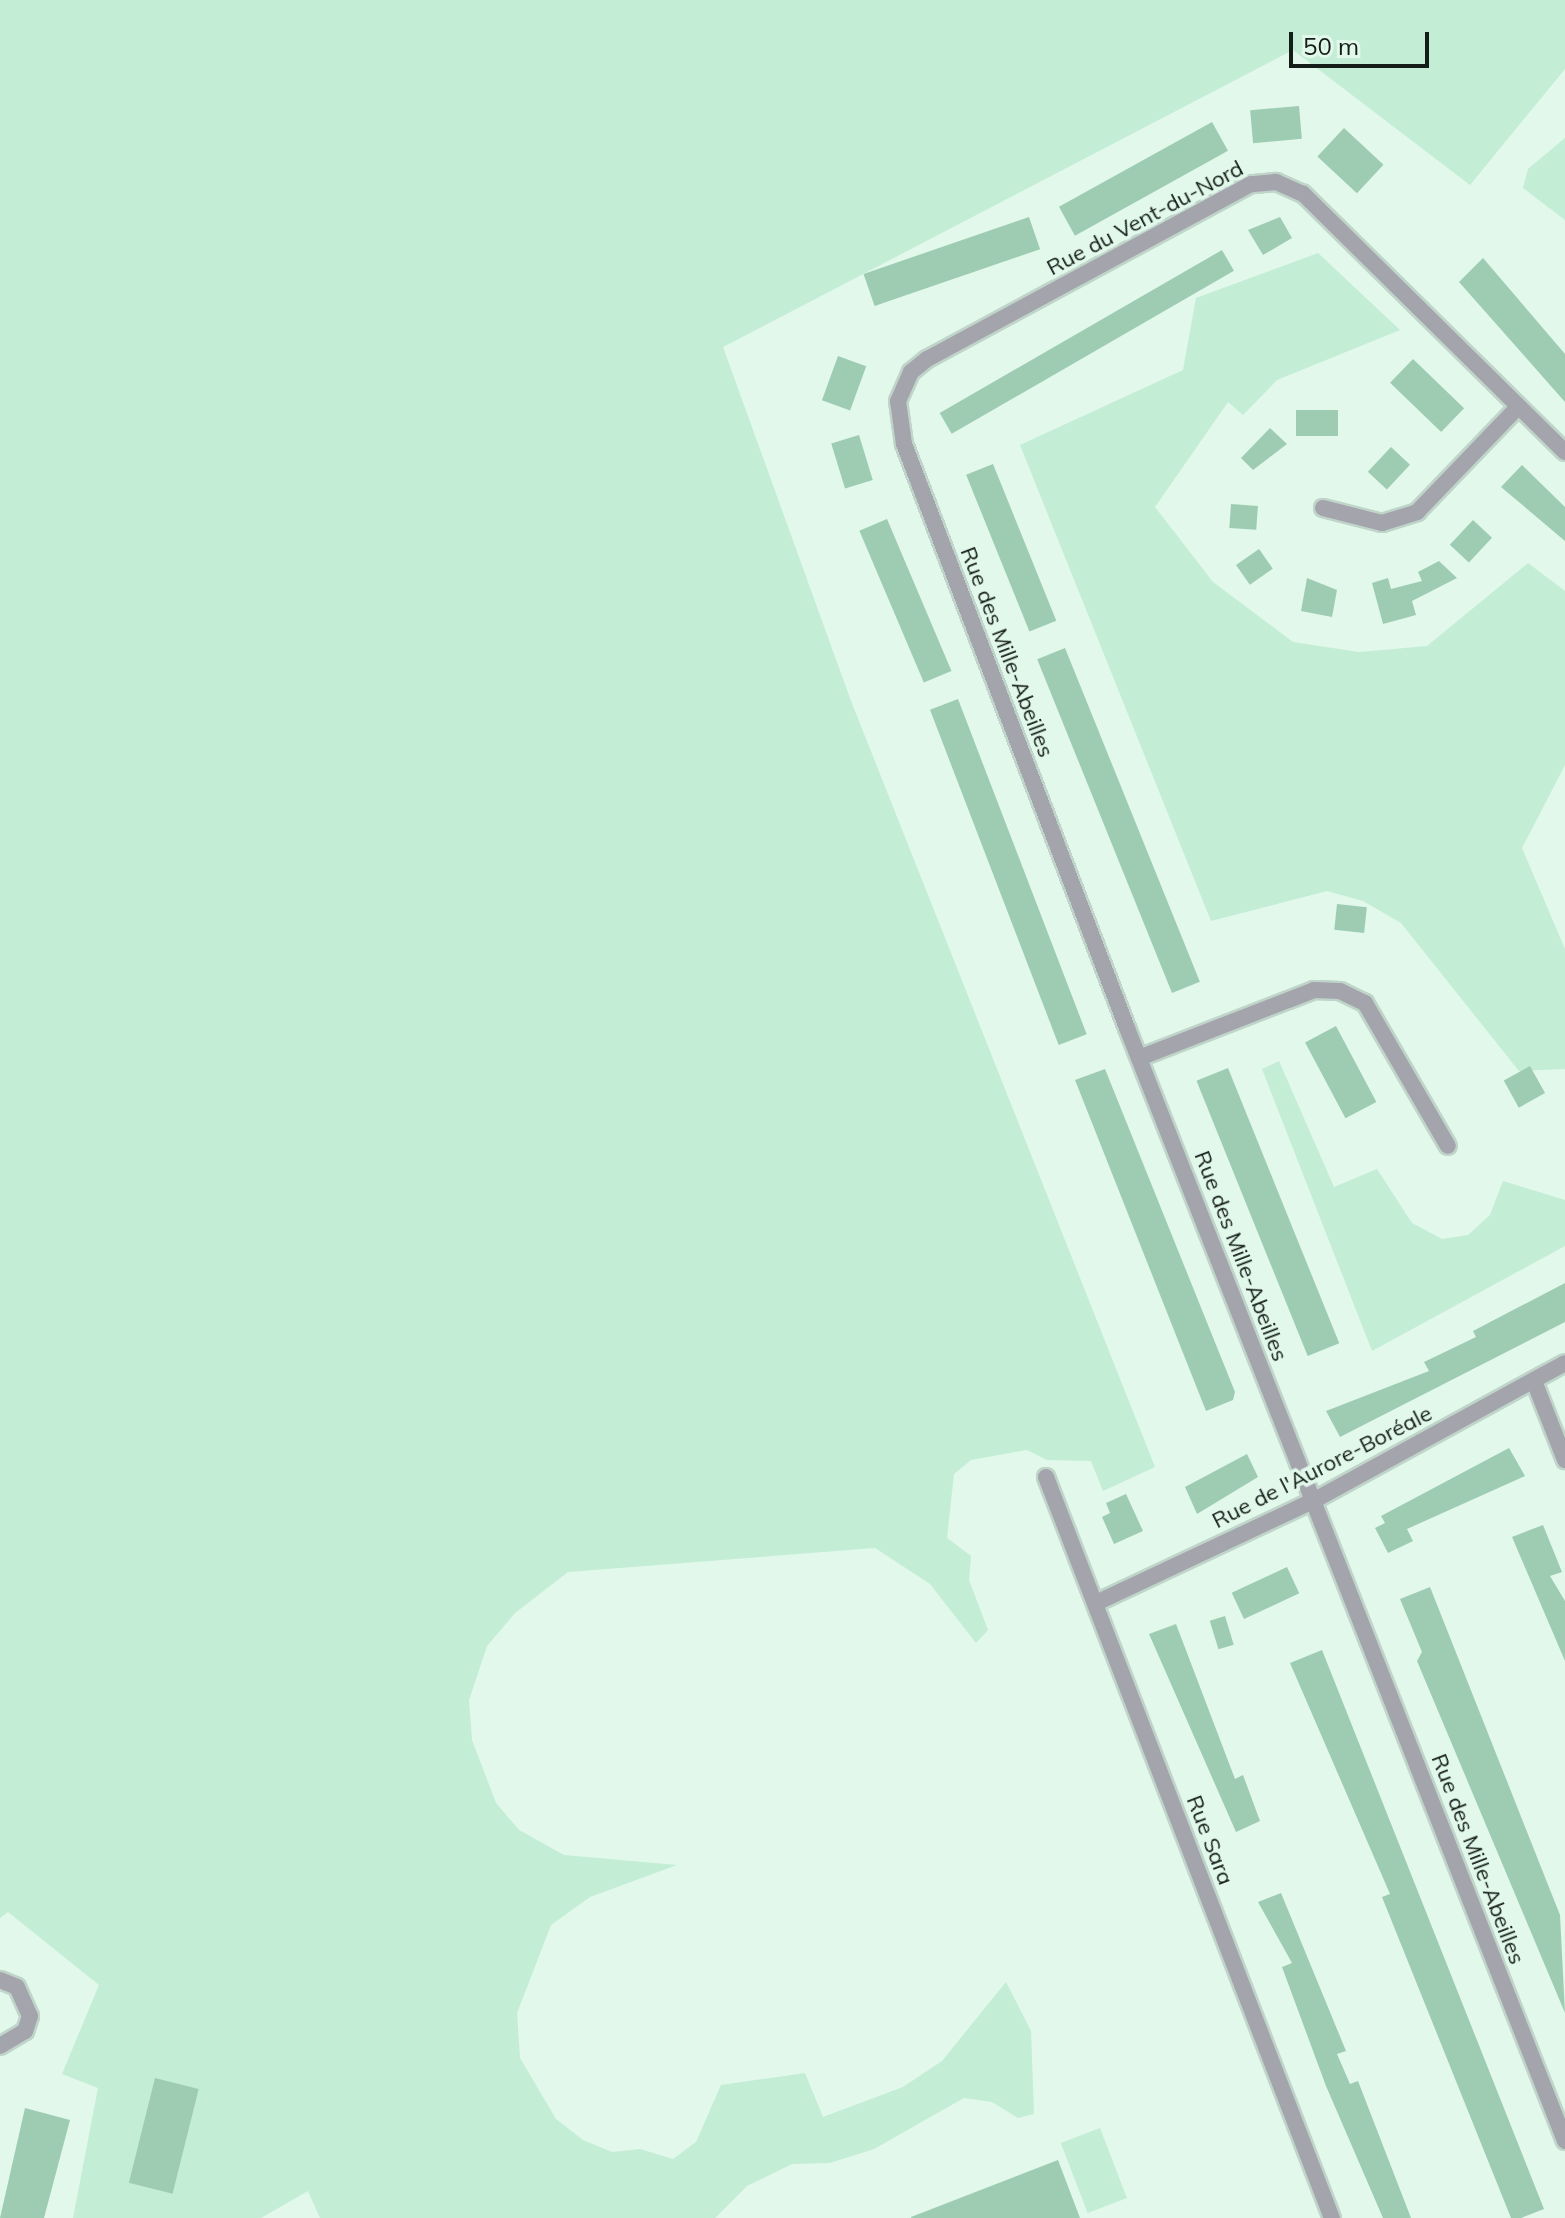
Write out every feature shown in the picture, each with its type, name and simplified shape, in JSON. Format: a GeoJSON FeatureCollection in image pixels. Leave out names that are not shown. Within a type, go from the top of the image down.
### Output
{"type":"FeatureCollection","features":[{"type":"Feature","properties":{"kind":"street","name":"Rue du Vent-du-Nord"},"geometry":{"type":"LineString","coordinates":[[904,383],[941,351],[1251,184],[1276,182],[1303,194],[1565,452]]}},
{"type":"Feature","properties":{"kind":"street","name":"Rue des Mille-Abeilles"},"geometry":{"type":"LineString","coordinates":[[904,383],[898,401],[904,444],[1139,1058],[1565,2141]]}},
{"type":"Feature","properties":{"kind":"street"},"geometry":{"type":"LineString","coordinates":[[1323,508],[1382,523],[1417,512],[1518,407]]}},
{"type":"Feature","properties":{"kind":"street"},"geometry":{"type":"LineString","coordinates":[[1139,1058],[1314,990],[1340,991],[1365,1003],[1448,1146]]}},
{"type":"Feature","properties":{"kind":"street","name":"Rue de l'Aurore-Boréale"},"geometry":{"type":"LineString","coordinates":[[1096,1603],[1313,1501],[1565,1363]]}},
{"type":"Feature","properties":{"kind":"street"},"geometry":{"type":"LineString","coordinates":[[1534,1381],[1565,1460]]}},
{"type":"Feature","properties":{"kind":"street","name":"Rue Sara"},"geometry":{"type":"LineString","coordinates":[[1046,1477],[1332,2218]]}},
{"type":"Feature","properties":{"kind":"street"},"geometry":{"type":"LineString","coordinates":[[0,1980],[17,1987],[30,2016],[25,2031],[0,2046]]}},
{"type":"Feature","properties":{"kind":"green space"},"geometry":{"type":"Polygon","coordinates":[[[0,0],[1565,0],[1565,69],[1470,185],[1293,50],[723,347],[851,701],[1155,1467],[1103,1491],[1091,1461],[1047,1460],[1027,1450],[971,1460],[954,1474],[947,1538],[971,1556],[969,1580],[988,1630],[976,1643],[930,1584],[875,1548],[568,1572],[515,1613],[487,1646],[469,1700],[472,1740],[496,1803],[519,1830],[564,1855],[677,1865],[590,1897],[551,1925],[517,2013],[520,2058],[556,2119],[583,2140],[612,2152],[640,2149],[673,2159],[696,2142],[721,2085],[805,2073],[823,2117],[903,2087],[942,2061],[1006,1982],[1031,2031],[1034,2114],[1018,2118],[992,2102],[964,2098],[874,2149],[830,2163],[792,2164],[747,2186],[715,2218],[320,2218],[308,2191],[261,2218],[73,2218],[98,2088],[62,2074],[99,1985],[8,1912],[0,1918],[0,0]]]}},
{"type":"Feature","properties":{"kind":"green space"},"geometry":{"type":"Polygon","coordinates":[[[1565,138],[1565,220],[1523,188],[1528,169],[1565,138]]]}},
{"type":"Feature","properties":{"kind":"green space"},"geometry":{"type":"Polygon","coordinates":[[[1318,253],[1400,330],[1277,380],[1243,415],[1228,402],[1155,507],[1213,582],[1293,642],[1359,652],[1427,646],[1528,563],[1565,591],[1565,765],[1522,848],[1565,949],[1565,1069],[1519,1071],[1401,923],[1363,901],[1327,891],[1211,921],[1020,445],[1183,370],[1196,298],[1318,253]]]}},
{"type":"Feature","properties":{"kind":"green space"},"geometry":{"type":"Polygon","coordinates":[[[1279,1061],[1334,1187],[1377,1169],[1412,1223],[1442,1239],[1468,1235],[1490,1215],[1503,1181],[1565,1200],[1565,1246],[1372,1351],[1262,1069],[1279,1061]]]}},
{"type":"Feature","properties":{"kind":"green space"},"geometry":{"type":"Polygon","coordinates":[[[1100,2128],[1127,2198],[1088,2213],[1061,2143],[1100,2128]]]}},
{"type":"Feature","properties":{"kind":"building"},"geometry":{"type":"Polygon","coordinates":[[[1299,106],[1302,139],[1253,143],[1250,110],[1299,106]]]}},
{"type":"Feature","properties":{"kind":"building"},"geometry":{"type":"Polygon","coordinates":[[[1212,122],[1228,151],[1075,236],[1059,207],[1212,122]]]}},
{"type":"Feature","properties":{"kind":"building"},"geometry":{"type":"Polygon","coordinates":[[[1344,128],[1383,165],[1357,193],[1317,157],[1344,128]]]}},
{"type":"Feature","properties":{"kind":"building"},"geometry":{"type":"Polygon","coordinates":[[[1029,217],[1040,249],[875,306],[864,274],[1029,217]]]}},
{"type":"Feature","properties":{"kind":"building"},"geometry":{"type":"Polygon","coordinates":[[[1280,217],[1292,238],[1263,255],[1248,230],[1280,217]]]}},
{"type":"Feature","properties":{"kind":"building"},"geometry":{"type":"Polygon","coordinates":[[[1222,250],[1234,271],[952,434],[940,413],[1222,250]]]}},
{"type":"Feature","properties":{"kind":"building"},"geometry":{"type":"Polygon","coordinates":[[[1483,258],[1565,354],[1565,402],[1459,282],[1483,258]]]}},
{"type":"Feature","properties":{"kind":"building"},"geometry":{"type":"Polygon","coordinates":[[[838,356],[866,366],[850,410],[822,400],[838,356]]]}},
{"type":"Feature","properties":{"kind":"building"},"geometry":{"type":"Polygon","coordinates":[[[1413,359],[1464,408],[1441,432],[1390,383],[1413,359]]]}},
{"type":"Feature","properties":{"kind":"building"},"geometry":{"type":"Polygon","coordinates":[[[1296,410],[1338,410],[1338,436],[1296,436],[1296,410]]]}},
{"type":"Feature","properties":{"kind":"building"},"geometry":{"type":"Polygon","coordinates":[[[1270,428],[1287,444],[1253,470],[1241,458],[1270,428]]]}},
{"type":"Feature","properties":{"kind":"building"},"geometry":{"type":"Polygon","coordinates":[[[859,435],[873,480],[845,488],[831,443],[859,435]]]}},
{"type":"Feature","properties":{"kind":"building"},"geometry":{"type":"Polygon","coordinates":[[[1391,447],[1410,465],[1387,490],[1368,472],[1391,447]]]}},
{"type":"Feature","properties":{"kind":"building"},"geometry":{"type":"Polygon","coordinates":[[[993,464],[1056,621],[1029,632],[966,475],[993,464]]]}},
{"type":"Feature","properties":{"kind":"building"},"geometry":{"type":"Polygon","coordinates":[[[1522,465],[1565,507],[1565,541],[1501,487],[1522,465]]]}},
{"type":"Feature","properties":{"kind":"building"},"geometry":{"type":"Polygon","coordinates":[[[1231,504],[1258,506],[1256,530],[1229,528],[1231,504]]]}},
{"type":"Feature","properties":{"kind":"building"},"geometry":{"type":"Polygon","coordinates":[[[887,519],[951,671],[924,683],[859,531],[887,519]]]}},
{"type":"Feature","properties":{"kind":"building"},"geometry":{"type":"Polygon","coordinates":[[[1473,520],[1492,538],[1469,563],[1450,545],[1473,520]]]}},
{"type":"Feature","properties":{"kind":"building"},"geometry":{"type":"Polygon","coordinates":[[[1259,549],[1273,569],[1250,585],[1236,565],[1259,549]]]}},
{"type":"Feature","properties":{"kind":"building"},"geometry":{"type":"Polygon","coordinates":[[[1439,561],[1457,578],[1412,601],[1416,615],[1383,624],[1372,583],[1388,578],[1391,589],[1422,581],[1418,572],[1439,561]]]}},
{"type":"Feature","properties":{"kind":"building"},"geometry":{"type":"Polygon","coordinates":[[[1307,578],[1337,590],[1332,617],[1301,611],[1307,578]]]}},
{"type":"Feature","properties":{"kind":"building"},"geometry":{"type":"Polygon","coordinates":[[[1065,648],[1200,982],[1172,993],[1037,659],[1065,648]]]}},
{"type":"Feature","properties":{"kind":"building"},"geometry":{"type":"Polygon","coordinates":[[[958,699],[1087,1034],[1059,1045],[930,710],[958,699]]]}},
{"type":"Feature","properties":{"kind":"building"},"geometry":{"type":"Polygon","coordinates":[[[1337,904],[1367,907],[1364,933],[1334,930],[1337,904]]]}},
{"type":"Feature","properties":{"kind":"building"},"geometry":{"type":"Polygon","coordinates":[[[1336,1026],[1376,1102],[1345,1118],[1305,1042],[1336,1026]]]}},
{"type":"Feature","properties":{"kind":"building"},"geometry":{"type":"Polygon","coordinates":[[[1530,1066],[1545,1093],[1519,1108],[1504,1081],[1530,1066]]]}},
{"type":"Feature","properties":{"kind":"building"},"geometry":{"type":"Polygon","coordinates":[[[1228,1068],[1339,1343],[1308,1356],[1196,1081],[1228,1068]]]}},
{"type":"Feature","properties":{"kind":"building"},"geometry":{"type":"Polygon","coordinates":[[[1105,1069],[1235,1392],[1233,1400],[1206,1411],[1075,1080],[1105,1069]]]}},
{"type":"Feature","properties":{"kind":"building"},"geometry":{"type":"Polygon","coordinates":[[[1565,1283],[1565,1322],[1340,1437],[1326,1411],[1429,1371],[1424,1362],[1476,1337],[1473,1331],[1565,1283]]]}},
{"type":"Feature","properties":{"kind":"building"},"geometry":{"type":"Polygon","coordinates":[[[1509,1448],[1525,1476],[1407,1529],[1413,1541],[1388,1553],[1375,1528],[1385,1523],[1381,1516],[1509,1448]]]}},
{"type":"Feature","properties":{"kind":"building"},"geometry":{"type":"Polygon","coordinates":[[[1247,1454],[1258,1477],[1197,1514],[1185,1487],[1247,1454]]]}},
{"type":"Feature","properties":{"kind":"building"},"geometry":{"type":"Polygon","coordinates":[[[1126,1494],[1143,1531],[1114,1544],[1102,1517],[1110,1513],[1106,1503],[1126,1494]]]}},
{"type":"Feature","properties":{"kind":"building"},"geometry":{"type":"Polygon","coordinates":[[[1543,1525],[1562,1572],[1550,1576],[1565,1601],[1565,1661],[1512,1537],[1543,1525]]]}},
{"type":"Feature","properties":{"kind":"building"},"geometry":{"type":"Polygon","coordinates":[[[1287,1567],[1299,1593],[1244,1619],[1232,1593],[1287,1567]]]}},
{"type":"Feature","properties":{"kind":"building"},"geometry":{"type":"Polygon","coordinates":[[[1430,1587],[1560,1915],[1565,2013],[1417,1661],[1422,1652],[1400,1599],[1430,1587]]]}},
{"type":"Feature","properties":{"kind":"building"},"geometry":{"type":"Polygon","coordinates":[[[1225,1616],[1234,1645],[1218,1649],[1210,1621],[1225,1616]]]}},
{"type":"Feature","properties":{"kind":"building"},"geometry":{"type":"Polygon","coordinates":[[[1176,1624],[1235,1779],[1243,1775],[1260,1821],[1236,1832],[1149,1634],[1176,1624]]]}},
{"type":"Feature","properties":{"kind":"building"},"geometry":{"type":"Polygon","coordinates":[[[1322,1650],[1544,2209],[1521,2218],[1511,2218],[1382,1897],[1390,1894],[1290,1663],[1322,1650]]]}},
{"type":"Feature","properties":{"kind":"building"},"geometry":{"type":"Polygon","coordinates":[[[1281,1893],[1346,2051],[1337,2054],[1350,2084],[1358,2081],[1411,2218],[1383,2218],[1326,2086],[1282,1967],[1292,1963],[1258,1902],[1281,1893]]]}},
{"type":"Feature","properties":{"kind":"building"},"geometry":{"type":"Polygon","coordinates":[[[155,2078],[199,2089],[173,2194],[129,2183],[155,2078]]]}},
{"type":"Feature","properties":{"kind":"building"},"geometry":{"type":"Polygon","coordinates":[[[25,2108],[70,2120],[44,2218],[0,2218],[25,2108]]]}},
{"type":"Feature","properties":{"kind":"building"},"geometry":{"type":"Polygon","coordinates":[[[1058,2160],[1080,2218],[911,2218],[911,2217],[1058,2160]]]}}]}
